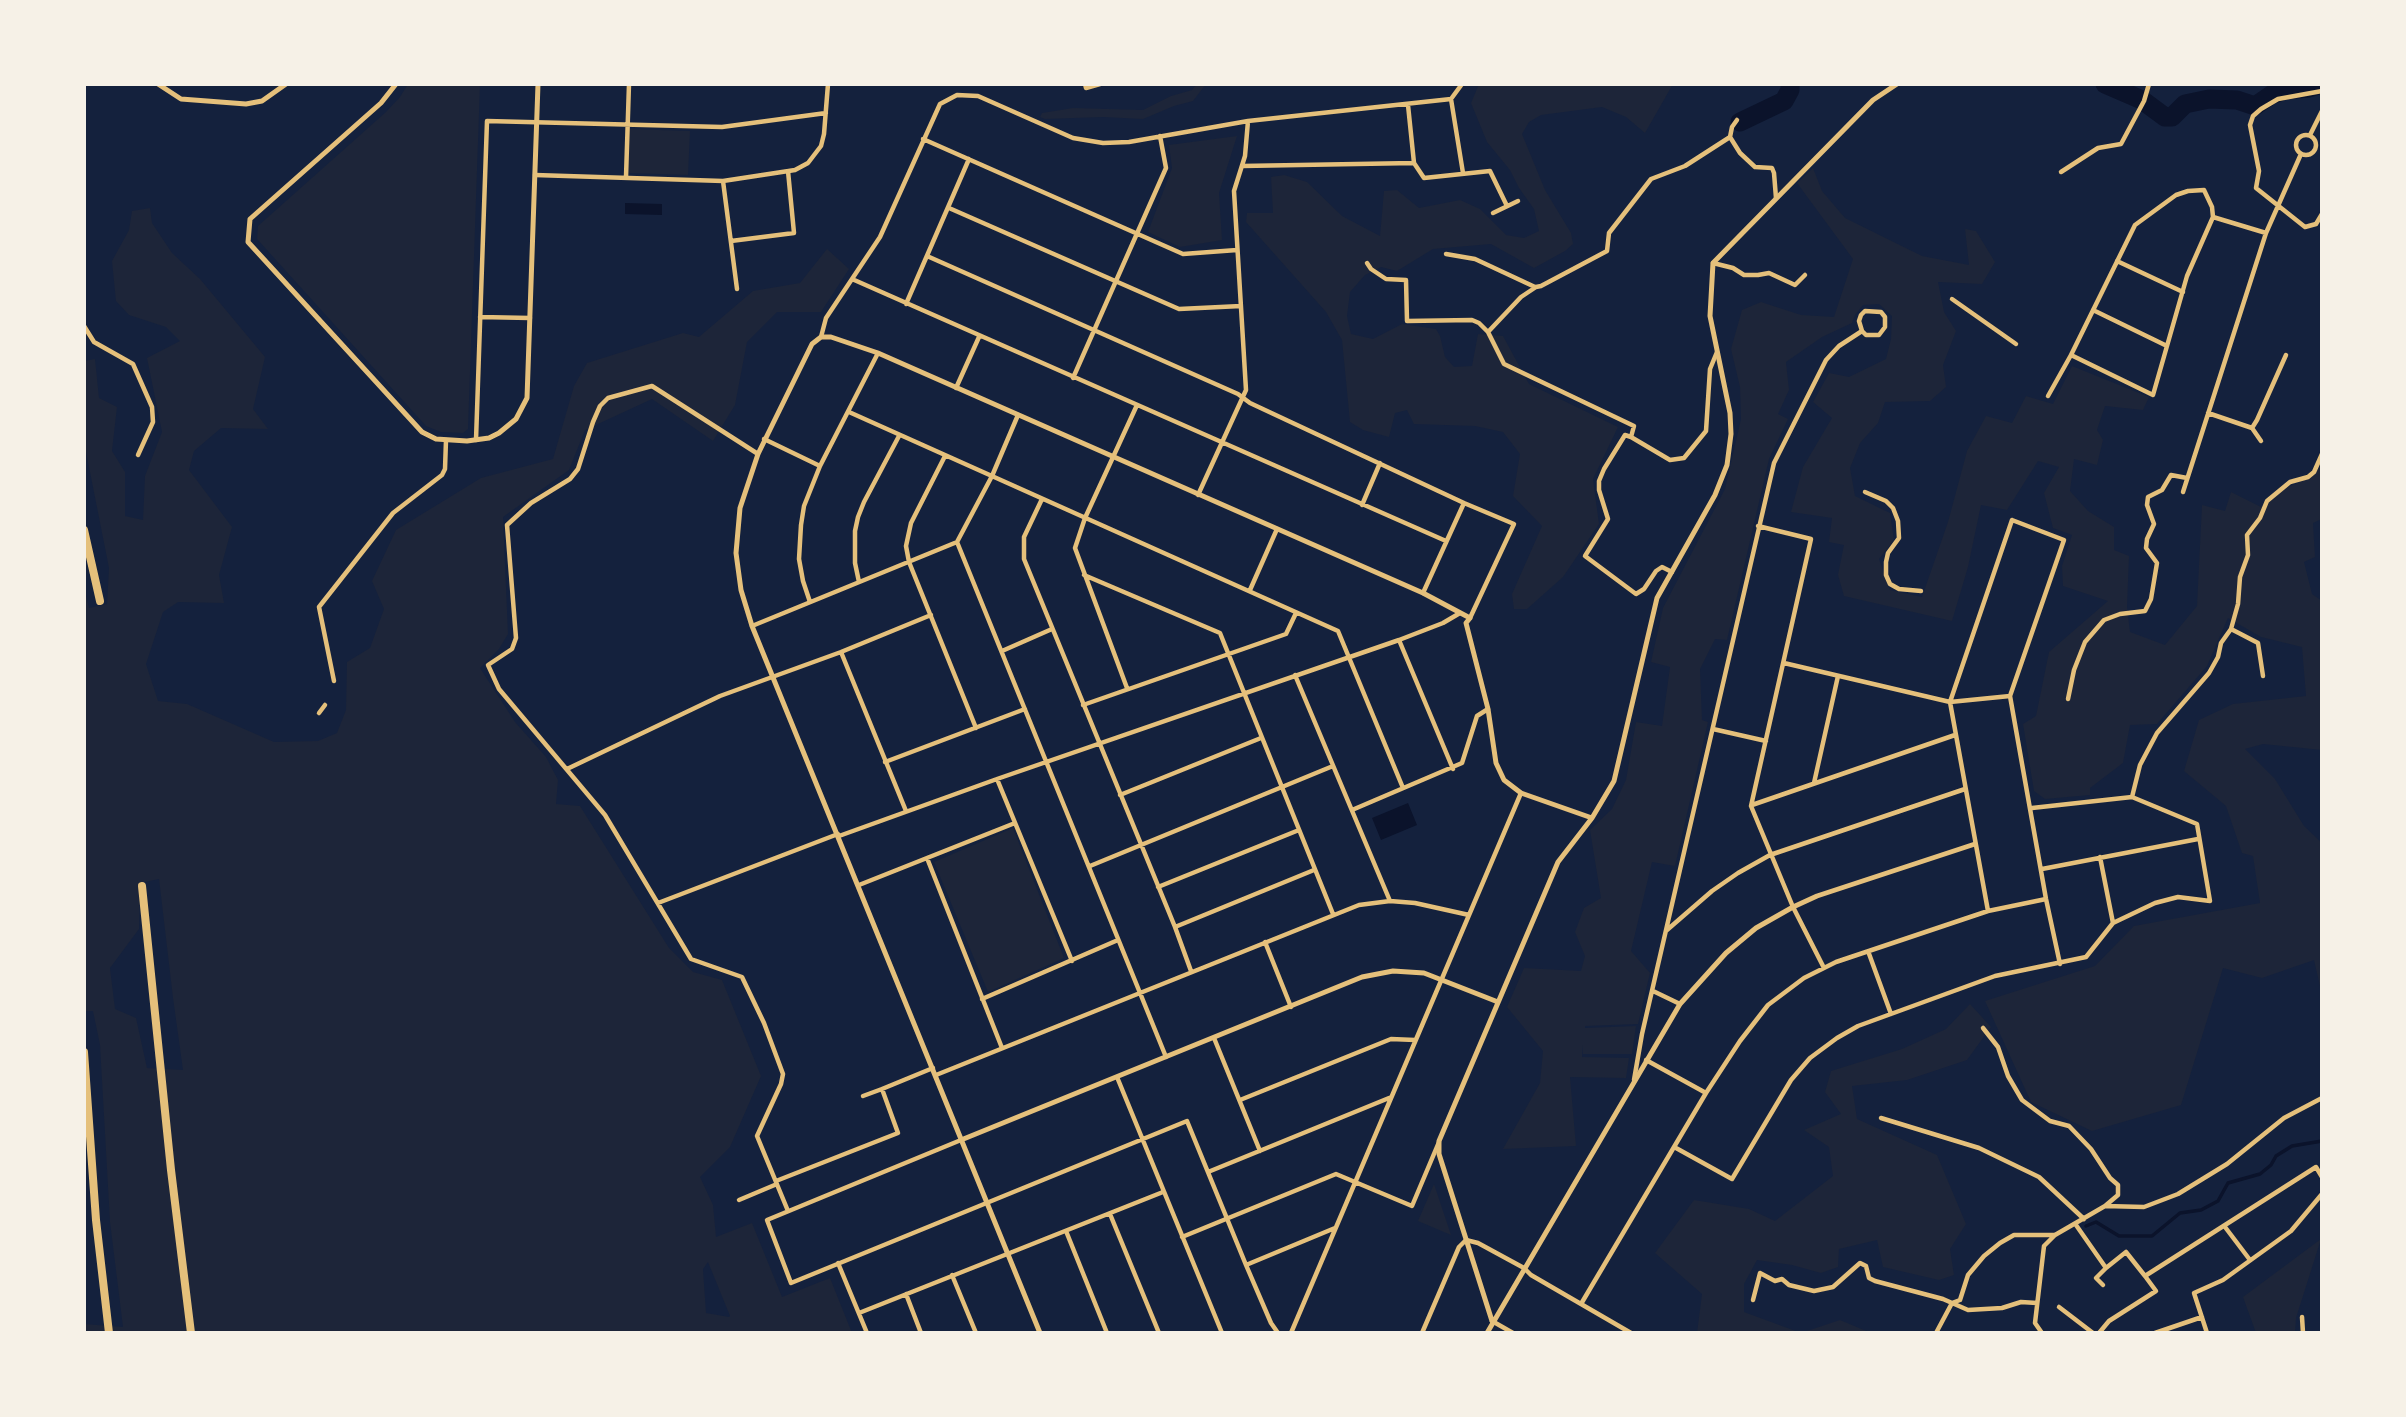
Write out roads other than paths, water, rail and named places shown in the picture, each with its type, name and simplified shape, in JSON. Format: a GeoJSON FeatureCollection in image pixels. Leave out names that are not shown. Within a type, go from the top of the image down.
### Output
{"type":"FeatureCollection","features":[{"type":"Feature","properties":{"kind":"highway"},"geometry":{"type":"LineString","coordinates":[[84,530],[100,601]]}},
{"type":"Feature","properties":{"kind":"highway"},"geometry":{"type":"LineString","coordinates":[[142,886],[171,1170],[191,1333]]}},
{"type":"Feature","properties":{"kind":"highway"},"geometry":{"type":"LineString","coordinates":[[84,1052],[96,1220],[109,1333]]}},
{"type":"Feature","properties":{"kind":"street"},"geometry":{"type":"LineString","coordinates":[[158,84],[181,99],[246,104],[262,101],[286,84]]}},
{"type":"Feature","properties":{"kind":"street"},"geometry":{"type":"LineString","coordinates":[[396,84],[381,103],[250,219],[248,242],[422,432],[431,438],[446,440],[489,439],[499,433],[516,419],[523,409],[528,390],[538,84]]}},
{"type":"Feature","properties":{"kind":"street"},"geometry":{"type":"LineString","coordinates":[[626,177],[629,84]]}},
{"type":"Feature","properties":{"kind":"street"},"geometry":{"type":"LineString","coordinates":[[535,175],[723,181],[801,167],[818,152],[824,134],[828,84]]}},
{"type":"Feature","properties":{"kind":"street"},"geometry":{"type":"LineString","coordinates":[[1085,84],[1086,88],[1100,84]]}},
{"type":"Feature","properties":{"kind":"street"},"geometry":{"type":"LineString","coordinates":[[1462,84],[1451,99],[1463,173]]}},
{"type":"Feature","properties":{"kind":"street"},"geometry":{"type":"LineString","coordinates":[[1182,1237],[1336,1174],[1412,1206],[1558,863],[1592,818],[1614,781],[1657,598],[1715,495],[1727,465],[1731,434],[1730,412],[1710,316],[1713,263],[1873,100],[1897,84]]}},
{"type":"Feature","properties":{"kind":"street"},"geometry":{"type":"LineString","coordinates":[[2061,172],[2098,148],[2121,144],[2144,101],[2149,84]]}},
{"type":"Feature","properties":{"kind":"street"},"geometry":{"type":"LineString","coordinates":[[2322,91],[2278,99],[2261,108],[2253,116],[2250,125],[2259,171],[2256,188],[2305,227],[2316,223],[2322,214]]}},
{"type":"Feature","properties":{"kind":"street"},"geometry":{"type":"LineString","coordinates":[[1040,1333],[752,626],[741,590],[736,552],[740,508],[764,439],[812,344],[821,337],[826,318],[880,237],[940,104],[957,95],[978,96],[1073,138],[1116,143],[1248,121],[1451,99]]}},
{"type":"Feature","properties":{"kind":"street"},"geometry":{"type":"LineString","coordinates":[[1408,105],[1414,163],[1424,178],[1490,171],[1507,206]]}},
{"type":"Feature","properties":{"kind":"street"},"geometry":{"type":"LineString","coordinates":[[2310,135],[2322,111]]}},
{"type":"Feature","properties":{"kind":"street"},"geometry":{"type":"LineString","coordinates":[[476,440],[487,121],[722,127],[826,113]]}},
{"type":"Feature","properties":{"kind":"street"},"geometry":{"type":"LineString","coordinates":[[1737,120],[1730,137],[1740,153],[1755,167],[1772,168],[1776,198]]}},
{"type":"Feature","properties":{"kind":"street"},"geometry":{"type":"LineString","coordinates":[[1198,495],[1246,390],[1234,191],[1248,138],[1248,121]]}},
{"type":"Feature","properties":{"kind":"street"},"geometry":{"type":"LineString","coordinates":[[2301,155],[2295,146],[2296,140],[2310,135]]}},
{"type":"Feature","properties":{"kind":"street"},"geometry":{"type":"LineString","coordinates":[[2301,155],[2314,152],[2316,142],[2310,135]]}},
{"type":"Feature","properties":{"kind":"street"},"geometry":{"type":"LineString","coordinates":[[1073,378],[1166,168],[1160,136]]}},
{"type":"Feature","properties":{"kind":"street"},"geometry":{"type":"LineString","coordinates":[[1488,331],[1521,297],[1607,251],[1609,233],[1651,179],[1685,166],[1730,137]]}},
{"type":"Feature","properties":{"kind":"street"},"geometry":{"type":"LineString","coordinates":[[923,139],[1183,254],[1237,250]]}},
{"type":"Feature","properties":{"kind":"street"},"geometry":{"type":"LineString","coordinates":[[2314,152],[2322,156]]}},
{"type":"Feature","properties":{"kind":"street"},"geometry":{"type":"LineString","coordinates":[[2183,492],[2266,233],[2301,155]]}},
{"type":"Feature","properties":{"kind":"street"},"geometry":{"type":"LineString","coordinates":[[906,304],[970,159]]}},
{"type":"Feature","properties":{"kind":"street"},"geometry":{"type":"LineString","coordinates":[[1242,166],[1414,163]]}},
{"type":"Feature","properties":{"kind":"street"},"geometry":{"type":"LineString","coordinates":[[731,241],[794,233],[788,171]]}},
{"type":"Feature","properties":{"kind":"street"},"geometry":{"type":"LineString","coordinates":[[723,181],[737,289]]}},
{"type":"Feature","properties":{"kind":"street"},"geometry":{"type":"LineString","coordinates":[[2048,396],[2135,225],[2176,195],[2204,190],[2212,206],[2213,217],[2193,259],[2153,395],[2071,355]]}},
{"type":"Feature","properties":{"kind":"street"},"geometry":{"type":"LineString","coordinates":[[1493,213],[1518,201]]}},
{"type":"Feature","properties":{"kind":"street"},"geometry":{"type":"LineString","coordinates":[[948,208],[1179,309],[1241,306]]}},
{"type":"Feature","properties":{"kind":"street"},"geometry":{"type":"LineString","coordinates":[[2213,217],[2266,233]]}},
{"type":"Feature","properties":{"kind":"street"},"geometry":{"type":"LineString","coordinates":[[1446,254],[1475,259],[1536,287]]}},
{"type":"Feature","properties":{"kind":"street"},"geometry":{"type":"LineString","coordinates":[[928,256],[1238,394],[1464,503],[1514,524],[1466,623],[1488,709],[1496,763],[1504,780],[1521,793],[1592,818]]}},
{"type":"Feature","properties":{"kind":"street"},"geometry":{"type":"LineString","coordinates":[[2117,261],[2183,292]]}},
{"type":"Feature","properties":{"kind":"street"},"geometry":{"type":"LineString","coordinates":[[1367,263],[1386,279],[1406,280],[1406,321],[1472,320],[1479,323],[1488,331],[1504,364],[1634,426],[1631,437]]}},
{"type":"Feature","properties":{"kind":"street"},"geometry":{"type":"LineString","coordinates":[[1713,263],[1733,268],[1744,275],[1769,273],[1795,285],[1805,275]]}},
{"type":"Feature","properties":{"kind":"street"},"geometry":{"type":"LineString","coordinates":[[852,279],[1446,541]]}},
{"type":"Feature","properties":{"kind":"street"},"geometry":{"type":"LineString","coordinates":[[1952,299],[2016,344]]}},
{"type":"Feature","properties":{"kind":"street"},"geometry":{"type":"LineString","coordinates":[[2093,310],[2167,346]]}},
{"type":"Feature","properties":{"kind":"street"},"geometry":{"type":"LineString","coordinates":[[1866,312],[1881,312],[1885,317],[1885,327],[1879,335],[1866,335],[1862,331],[1859,321],[1861,315],[1866,312]]}},
{"type":"Feature","properties":{"kind":"street"},"geometry":{"type":"LineString","coordinates":[[480,317],[530,318]]}},
{"type":"Feature","properties":{"kind":"street"},"geometry":{"type":"LineString","coordinates":[[84,326],[94,342],[133,364],[152,407],[153,422],[138,455]]}},
{"type":"Feature","properties":{"kind":"street"},"geometry":{"type":"LineString","coordinates":[[1634,1080],[1773,463],[1826,360],[1839,346],[1862,331]]}},
{"type":"Feature","properties":{"kind":"street"},"geometry":{"type":"LineString","coordinates":[[821,337],[831,337],[878,353],[1423,593],[1470,618]]}},
{"type":"Feature","properties":{"kind":"street"},"geometry":{"type":"LineString","coordinates":[[956,388],[979,337]]}},
{"type":"Feature","properties":{"kind":"street"},"geometry":{"type":"LineString","coordinates":[[1672,572],[1662,567],[1656,571],[1644,589],[1636,594],[1585,556],[1608,519],[1599,481],[1625,435],[1670,460],[1684,458],[1706,430],[1710,369],[1717,352]]}},
{"type":"Feature","properties":{"kind":"street"},"geometry":{"type":"LineString","coordinates":[[810,602],[799,559],[801,525],[810,488],[878,353]]}},
{"type":"Feature","properties":{"kind":"street"},"geometry":{"type":"LineString","coordinates":[[2252,428],[2286,355]]}},
{"type":"Feature","properties":{"kind":"street"},"geometry":{"type":"LineString","coordinates":[[758,454],[652,386],[608,398],[600,406],[578,469],[570,479],[531,502],[507,525],[516,638],[512,649],[488,665],[499,689],[605,815],[691,958],[743,977],[783,1074],[782,1084],[757,1136],[788,1211]]}},
{"type":"Feature","properties":{"kind":"street"},"geometry":{"type":"LineString","coordinates":[[1128,688],[1074,548],[1137,405]]}},
{"type":"Feature","properties":{"kind":"street"},"geometry":{"type":"LineString","coordinates":[[849,412],[1338,631],[1403,788]]}},
{"type":"Feature","properties":{"kind":"street"},"geometry":{"type":"LineString","coordinates":[[2208,413],[2252,428],[2261,440]]}},
{"type":"Feature","properties":{"kind":"street"},"geometry":{"type":"LineString","coordinates":[[752,626],[957,542],[992,476],[1018,415]]}},
{"type":"Feature","properties":{"kind":"street"},"geometry":{"type":"LineString","coordinates":[[859,582],[855,563],[858,517],[899,436]]}},
{"type":"Feature","properties":{"kind":"street"},"geometry":{"type":"LineString","coordinates":[[764,439],[820,466]]}},
{"type":"Feature","properties":{"kind":"street"},"geometry":{"type":"LineString","coordinates":[[334,681],[319,607],[393,513],[442,475],[446,440]]}},
{"type":"Feature","properties":{"kind":"street"},"geometry":{"type":"LineString","coordinates":[[2132,797],[2140,765],[2157,733],[2209,673],[2218,657],[2221,643],[2231,629],[2238,604],[2240,577],[2248,555],[2247,535],[2260,518],[2267,501],[2290,482],[2308,477],[2314,472],[2322,454]]}},
{"type":"Feature","properties":{"kind":"street"},"geometry":{"type":"LineString","coordinates":[[945,456],[911,523],[906,546],[909,562],[976,728]]}},
{"type":"Feature","properties":{"kind":"street"},"geometry":{"type":"LineString","coordinates":[[1362,505],[1380,463]]}},
{"type":"Feature","properties":{"kind":"street"},"geometry":{"type":"LineString","coordinates":[[2068,699],[2074,670],[2085,642],[2105,620],[2120,614],[2145,611],[2151,599],[2157,563],[2146,548],[2147,538],[2154,524],[2147,505],[2148,497],[2162,490],[2171,475],[2188,478]]}},
{"type":"Feature","properties":{"kind":"street"},"geometry":{"type":"LineString","coordinates":[[1865,492],[1886,501],[1893,508],[1898,521],[1899,538],[1888,553],[1886,562],[1886,575],[1890,583],[1899,589],[1921,591]]}},
{"type":"Feature","properties":{"kind":"street"},"geometry":{"type":"LineString","coordinates":[[1042,499],[1024,537],[1024,559],[1191,971]]}},
{"type":"Feature","properties":{"kind":"street"},"geometry":{"type":"LineString","coordinates":[[1423,593],[1464,503]]}},
{"type":"Feature","properties":{"kind":"street"},"geometry":{"type":"LineString","coordinates":[[1988,911],[1950,702],[2012,520],[2064,540],[2010,696],[2060,964]]}},
{"type":"Feature","properties":{"kind":"street"},"geometry":{"type":"LineString","coordinates":[[1758,526],[1811,539],[1751,806],[1793,907],[1824,968]]}},
{"type":"Feature","properties":{"kind":"street"},"geometry":{"type":"LineString","coordinates":[[1250,590],[1278,529]]}},
{"type":"Feature","properties":{"kind":"street"},"geometry":{"type":"LineString","coordinates":[[957,542],[1166,1057]]}},
{"type":"Feature","properties":{"kind":"street"},"geometry":{"type":"LineString","coordinates":[[1084,575],[1220,633],[1334,914]]}},
{"type":"Feature","properties":{"kind":"street"},"geometry":{"type":"LineString","coordinates":[[1083,705],[1286,634],[1296,612]]}},
{"type":"Feature","properties":{"kind":"street"},"geometry":{"type":"LineString","coordinates":[[658,903],[838,835],[1399,640],[1443,623],[1460,613]]}},
{"type":"Feature","properties":{"kind":"street"},"geometry":{"type":"LineString","coordinates":[[567,769],[720,696],[841,652],[931,615]]}},
{"type":"Feature","properties":{"kind":"street"},"geometry":{"type":"LineString","coordinates":[[1002,651],[1052,629]]}},
{"type":"Feature","properties":{"kind":"street"},"geometry":{"type":"LineString","coordinates":[[2231,629],[2258,643],[2263,676]]}},
{"type":"Feature","properties":{"kind":"street"},"geometry":{"type":"LineString","coordinates":[[1399,640],[1453,769]]}},
{"type":"Feature","properties":{"kind":"street"},"geometry":{"type":"LineString","coordinates":[[841,652],[906,811]]}},
{"type":"Feature","properties":{"kind":"street"},"geometry":{"type":"LineString","coordinates":[[1784,663],[1950,702],[2010,696]]}},
{"type":"Feature","properties":{"kind":"street"},"geometry":{"type":"LineString","coordinates":[[1295,675],[1391,901]]}},
{"type":"Feature","properties":{"kind":"street"},"geometry":{"type":"LineString","coordinates":[[1814,783],[1838,676]]}},
{"type":"Feature","properties":{"kind":"street"},"geometry":{"type":"LineString","coordinates":[[319,713],[325,705]]}},
{"type":"Feature","properties":{"kind":"street"},"geometry":{"type":"LineString","coordinates":[[885,762],[1025,709]]}},
{"type":"Feature","properties":{"kind":"street"},"geometry":{"type":"LineString","coordinates":[[1352,810],[1462,764],[1477,716],[1488,709]]}},
{"type":"Feature","properties":{"kind":"street"},"geometry":{"type":"LineString","coordinates":[[1713,729],[1766,741]]}},
{"type":"Feature","properties":{"kind":"street"},"geometry":{"type":"LineString","coordinates":[[1751,806],[1956,735]]}},
{"type":"Feature","properties":{"kind":"street"},"geometry":{"type":"LineString","coordinates":[[1120,795],[1261,738]]}},
{"type":"Feature","properties":{"kind":"street"},"geometry":{"type":"LineString","coordinates":[[1090,866],[1333,766]]}},
{"type":"Feature","properties":{"kind":"street"},"geometry":{"type":"LineString","coordinates":[[997,779],[1072,961]]}},
{"type":"Feature","properties":{"kind":"street"},"geometry":{"type":"LineString","coordinates":[[1667,931],[1712,891],[1770,855],[1965,789]]}},
{"type":"Feature","properties":{"kind":"street"},"geometry":{"type":"LineString","coordinates":[[1291,1333],[1521,793]]}},
{"type":"Feature","properties":{"kind":"street"},"geometry":{"type":"LineString","coordinates":[[1676,1147],[1732,1179],[1791,1080],[1810,1058],[1837,1038],[1858,1026],[1995,976],[2086,957],[2113,923],[2155,903],[2178,897],[2210,901],[2197,824],[2132,797],[2032,808]]}},
{"type":"Feature","properties":{"kind":"street"},"geometry":{"type":"LineString","coordinates":[[859,885],[1015,823]]}},
{"type":"Feature","properties":{"kind":"street"},"geometry":{"type":"LineString","coordinates":[[1158,887],[1299,830]]}},
{"type":"Feature","properties":{"kind":"street"},"geometry":{"type":"LineString","coordinates":[[2042,869],[2198,839]]}},
{"type":"Feature","properties":{"kind":"street"},"geometry":{"type":"LineString","coordinates":[[1487,1333],[1680,1004],[1726,953],[1756,928],[1817,896],[1975,844]]}},
{"type":"Feature","properties":{"kind":"street"},"geometry":{"type":"LineString","coordinates":[[2100,857],[2113,923]]}},
{"type":"Feature","properties":{"kind":"street"},"geometry":{"type":"LineString","coordinates":[[927,858],[1002,1048]]}},
{"type":"Feature","properties":{"kind":"street"},"geometry":{"type":"LineString","coordinates":[[1175,927],[1314,870]]}},
{"type":"Feature","properties":{"kind":"street"},"geometry":{"type":"LineString","coordinates":[[1581,1304],[1706,1093],[1740,1041],[1768,1005],[1804,978],[1868,951],[1988,911],[2046,899]]}},
{"type":"Feature","properties":{"kind":"street"},"geometry":{"type":"LineString","coordinates":[[936,1075],[1359,905],[1391,901],[1442,907],[1469,915]]}},
{"type":"Feature","properties":{"kind":"street"},"geometry":{"type":"LineString","coordinates":[[982,999],[1118,940]]}},
{"type":"Feature","properties":{"kind":"street"},"geometry":{"type":"LineString","coordinates":[[1265,942],[1291,1007]]}},
{"type":"Feature","properties":{"kind":"street"},"geometry":{"type":"LineString","coordinates":[[1868,951],[1891,1014]]}},
{"type":"Feature","properties":{"kind":"street"},"geometry":{"type":"LineString","coordinates":[[1278,1333],[1271,1323],[1226,1218],[1188,1121],[791,1283],[767,1220],[1362,977],[1378,973],[1411,972],[1442,979],[1499,1002]]}},
{"type":"Feature","properties":{"kind":"street"},"geometry":{"type":"LineString","coordinates":[[1653,990],[1680,1004]]}},
{"type":"Feature","properties":{"kind":"street"},"geometry":{"type":"LineString","coordinates":[[1983,1028],[1998,1047],[2008,1076],[2022,1100],[2050,1121],[2069,1126],[2091,1149],[2110,1178],[2118,1185],[2118,1195],[2105,1206],[2055,1235],[2044,1245],[2035,1323],[2042,1333]]}},
{"type":"Feature","properties":{"kind":"street"},"geometry":{"type":"LineString","coordinates":[[1214,1038],[1260,1151]]}},
{"type":"Feature","properties":{"kind":"street"},"geometry":{"type":"LineString","coordinates":[[1240,1100],[1391,1039],[1415,1040]]}},
{"type":"Feature","properties":{"kind":"street"},"geometry":{"type":"LineString","coordinates":[[1646,1060],[1706,1093]]}},
{"type":"Feature","properties":{"kind":"street"},"geometry":{"type":"LineString","coordinates":[[863,1096],[933,1068]]}},
{"type":"Feature","properties":{"kind":"street"},"geometry":{"type":"LineString","coordinates":[[1117,1077],[1222,1333]]}},
{"type":"Feature","properties":{"kind":"street"},"geometry":{"type":"LineString","coordinates":[[739,1200],[776,1182],[898,1133],[882,1089]]}},
{"type":"Feature","properties":{"kind":"street"},"geometry":{"type":"LineString","coordinates":[[1208,1172],[1390,1098]]}},
{"type":"Feature","properties":{"kind":"street"},"geometry":{"type":"LineString","coordinates":[[2105,1206],[2144,1208],[2178,1194],[2227,1164],[2284,1118],[2322,1098]]}},
{"type":"Feature","properties":{"kind":"street"},"geometry":{"type":"LineString","coordinates":[[1881,1118],[1979,1148],[2039,1177],[2084,1219]]}},
{"type":"Feature","properties":{"kind":"street"},"geometry":{"type":"LineString","coordinates":[[1439,1141],[1439,1154],[1493,1321],[1513,1333]]}},
{"type":"Feature","properties":{"kind":"street"},"geometry":{"type":"LineString","coordinates":[[2145,1276],[2316,1167],[2322,1177]]}},
{"type":"Feature","properties":{"kind":"street"},"geometry":{"type":"LineString","coordinates":[[859,1313],[1163,1192]]}},
{"type":"Feature","properties":{"kind":"street"},"geometry":{"type":"LineString","coordinates":[[2207,1333],[2194,1293],[2223,1280],[2291,1231],[2322,1194]]}},
{"type":"Feature","properties":{"kind":"street"},"geometry":{"type":"LineString","coordinates":[[1110,1214],[1159,1333]]}},
{"type":"Feature","properties":{"kind":"street"},"geometry":{"type":"LineString","coordinates":[[2076,1225],[2106,1268]]}},
{"type":"Feature","properties":{"kind":"street"},"geometry":{"type":"LineString","coordinates":[[2225,1227],[2250,1260]]}},
{"type":"Feature","properties":{"kind":"street"},"geometry":{"type":"LineString","coordinates":[[1246,1265],[1335,1228]]}},
{"type":"Feature","properties":{"kind":"street"},"geometry":{"type":"LineString","coordinates":[[1066,1231],[1107,1333]]}},
{"type":"Feature","properties":{"kind":"street"},"geometry":{"type":"LineString","coordinates":[[1936,1333],[1952,1304],[1959,1300],[1968,1275],[2000,1242],[2014,1235],[2055,1235]]}},
{"type":"Feature","properties":{"kind":"street"},"geometry":{"type":"LineString","coordinates":[[1466,1240],[1478,1243],[1524,1268],[1531,1275],[1630,1333]]}},
{"type":"Feature","properties":{"kind":"street"},"geometry":{"type":"LineString","coordinates":[[1423,1333],[1459,1247],[1466,1240]]}},
{"type":"Feature","properties":{"kind":"street"},"geometry":{"type":"LineString","coordinates":[[2099,1333],[2109,1321],[2156,1291],[2126,1252],[2096,1278],[2103,1285]]}},
{"type":"Feature","properties":{"kind":"street"},"geometry":{"type":"LineString","coordinates":[[838,1263],[867,1333]]}},
{"type":"Feature","properties":{"kind":"street"},"geometry":{"type":"LineString","coordinates":[[1753,1300],[1760,1273],[1774,1281],[1782,1279],[1789,1285],[1814,1291],[1833,1287],[1860,1263],[1866,1266],[1869,1278],[1875,1281],[1968,1310],[2002,1308],[2021,1302],[2037,1303]]}},
{"type":"Feature","properties":{"kind":"street"},"geometry":{"type":"LineString","coordinates":[[952,1275],[976,1333]]}},
{"type":"Feature","properties":{"kind":"street"},"geometry":{"type":"LineString","coordinates":[[906,1294],[921,1333]]}},
{"type":"Feature","properties":{"kind":"street"},"geometry":{"type":"LineString","coordinates":[[2059,1307],[2093,1333]]}},
{"type":"Feature","properties":{"kind":"street"},"geometry":{"type":"LineString","coordinates":[[2155,1333],[2202,1317]]}},
{"type":"Feature","properties":{"kind":"street"},"geometry":{"type":"LineString","coordinates":[[2302,1317],[2303,1333]]}},
{"type":"Feature","properties":{"kind":"waterway"},"geometry":{"type":"LineString","coordinates":[[1740,122],[1784,101],[1790,84]]}},
{"type":"Feature","properties":{"kind":"waterway"},"geometry":{"type":"LineString","coordinates":[[2105,84],[2142,100],[2165,117],[2172,117],[2185,104],[2209,99],[2237,100],[2255,106],[2271,95],[2285,90],[2322,84]]}},
{"type":"Feature","properties":{"kind":"waterway"},"geometry":{"type":"LineString","coordinates":[[2086,1226],[2096,1222],[2119,1236],[2152,1236],[2180,1213],[2201,1210],[2218,1201],[2228,1183],[2260,1174],[2271,1165],[2276,1156],[2292,1146],[2322,1141]]}}]}
